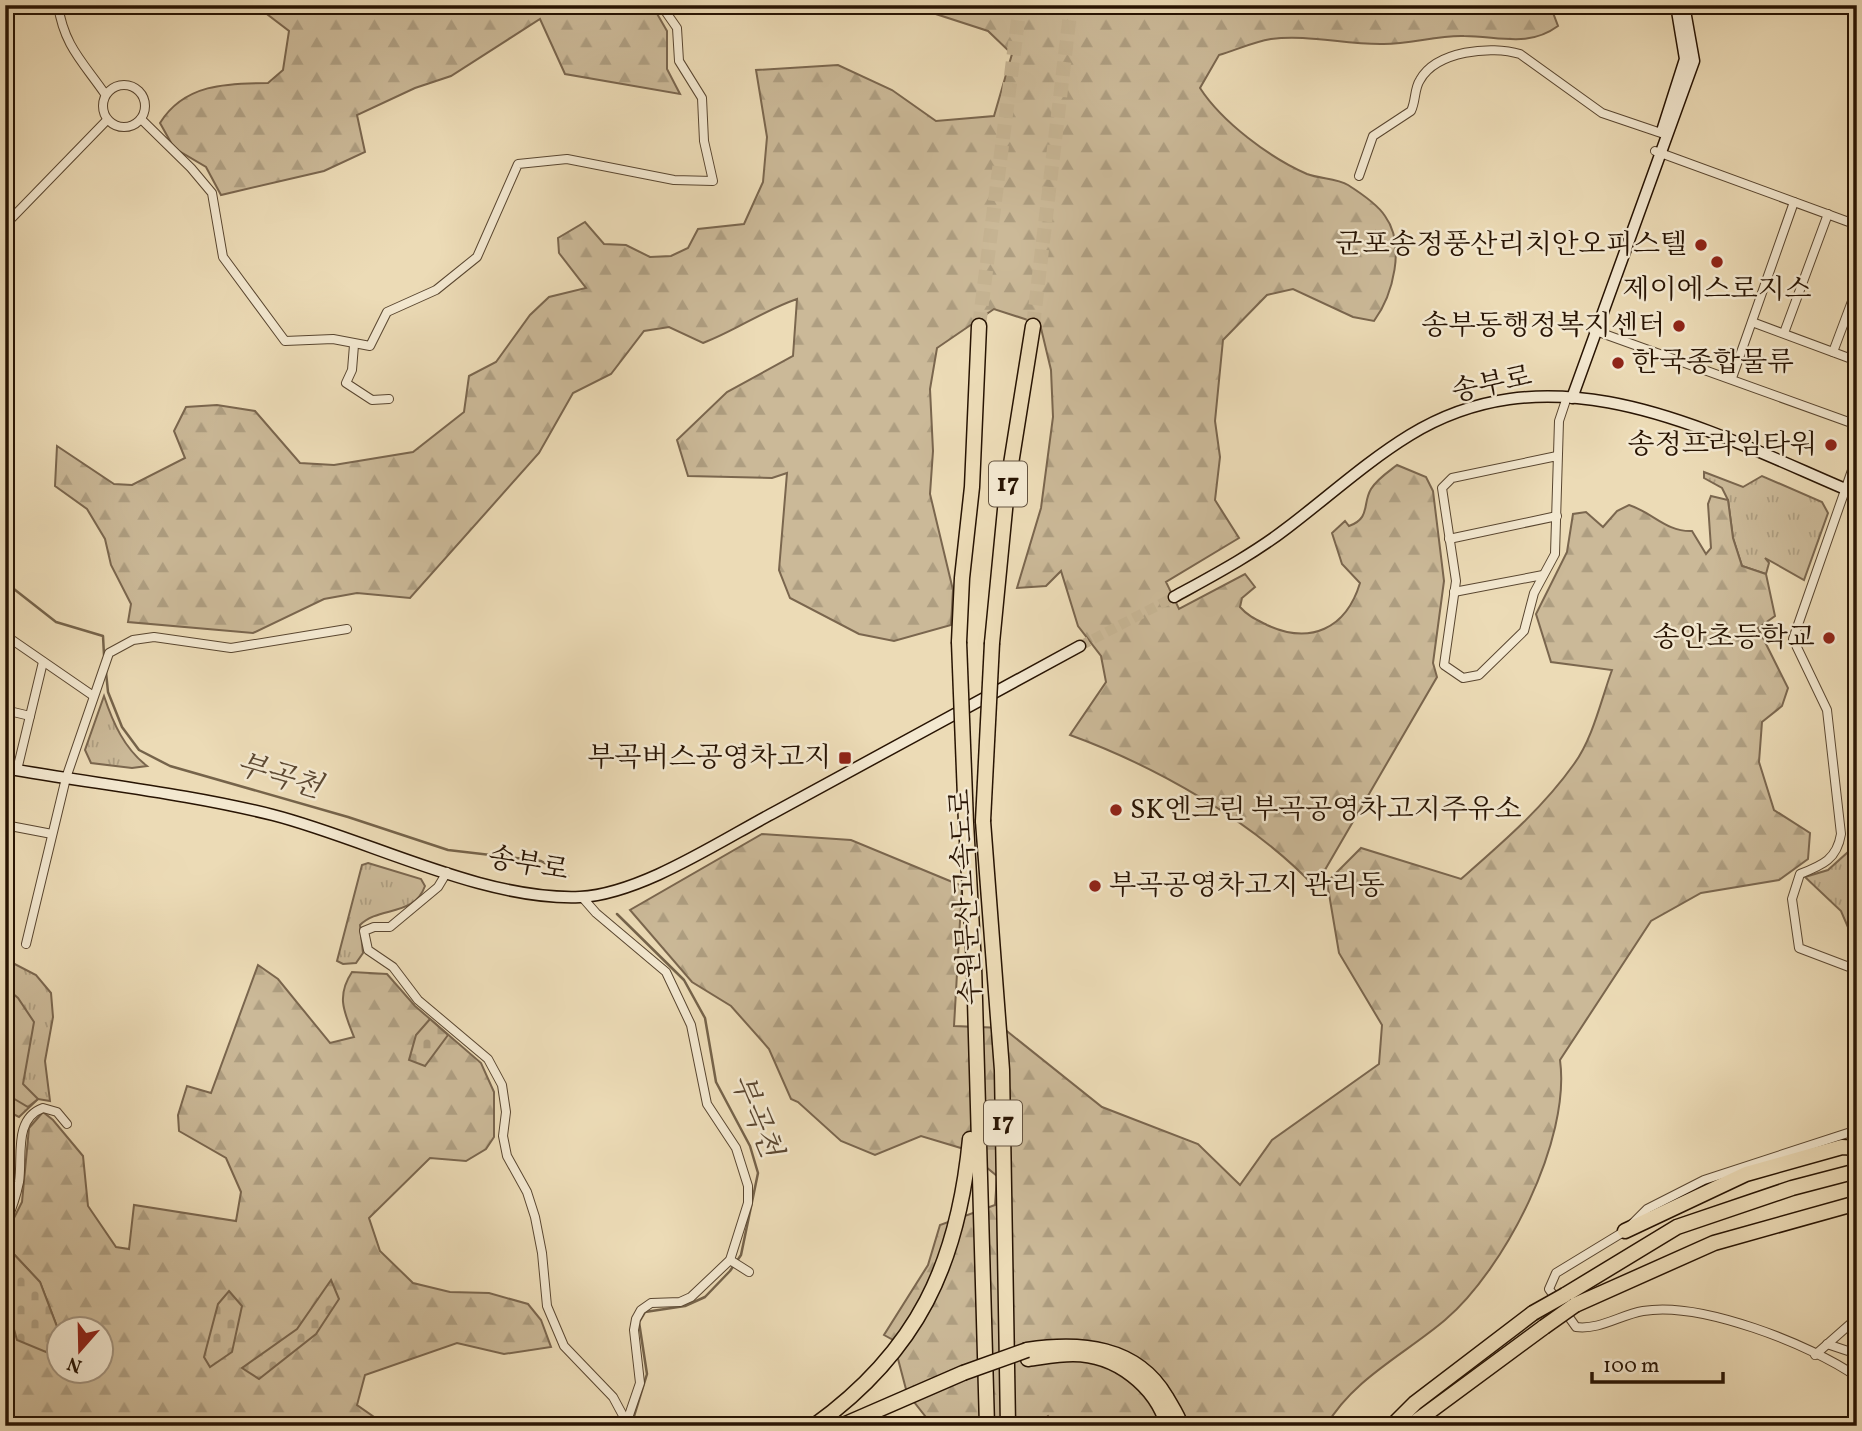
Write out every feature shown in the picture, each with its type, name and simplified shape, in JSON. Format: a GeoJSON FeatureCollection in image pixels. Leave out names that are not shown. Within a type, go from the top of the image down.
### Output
{"type":"FeatureCollection","features":[{"type":"Feature","properties":{"kind":"highway","name":"수원문산고속도로"},"geometry":{"type":"LineString","coordinates":[[979,326],[972,487],[962,578],[959,642],[974,965],[987,1426]]}},
{"type":"Feature","properties":{"kind":"highway","name":"수원문산고속도로"},"geometry":{"type":"LineString","coordinates":[[1008,1426],[1002,1070],[983,821],[992,643],[1007,489],[1033,326]]}},
{"type":"Feature","properties":{"kind":"highway"},"geometry":{"type":"LineString","coordinates":[[814,1426],[873,1377],[912,1328],[937,1282],[952,1247],[967,1175],[976,1082]]}},
{"type":"Feature","properties":{"kind":"highway"},"geometry":{"type":"LineString","coordinates":[[1625,1231],[1746,1174],[1842,1147],[1857,1148]]}},
{"type":"Feature","properties":{"kind":"highway"},"geometry":{"type":"LineString","coordinates":[[1412,1426],[1429,1410],[1544,1327],[1570,1300],[1677,1227],[1792,1188],[1857,1171]]}},
{"type":"Feature","properties":{"kind":"highway"},"geometry":{"type":"LineString","coordinates":[[1383,1426],[1533,1313],[1714,1242],[1857,1203]]}},
{"type":"Feature","properties":{"kind":"highway"},"geometry":{"type":"LineString","coordinates":[[841,1426],[1028,1354],[1076,1347],[1120,1355],[1140,1365],[1159,1385],[1181,1426]]}},
{"type":"Feature","properties":{"kind":"highway"},"geometry":{"type":"LineString","coordinates":[[1028,1354],[1074,1354],[1116,1365],[1137,1377],[1153,1395],[1168,1426]]}},
{"type":"Feature","properties":{"kind":"highway"},"geometry":{"type":"LineString","coordinates":[[866,1426],[964,1378]]}},
{"type":"Feature","properties":{"kind":"highway"},"geometry":{"type":"LineString","coordinates":[[1392,1426],[1415,1403]]}},
{"type":"Feature","properties":{"kind":"highway"},"geometry":{"type":"LineString","coordinates":[[1008,1407],[1014,1426]]}},
{"type":"Feature","properties":{"kind":"street"},"geometry":{"type":"LineString","coordinates":[[58,5],[61,29],[72,51],[105,94]]}},
{"type":"Feature","properties":{"kind":"street"},"geometry":{"type":"LineString","coordinates":[[141,119],[191,168],[212,193],[223,257],[285,341],[333,339],[370,346],[387,312],[436,290],[477,257],[518,164],[567,159],[674,180],[713,181],[704,141],[702,98],[679,61],[677,28],[661,5]]}},
{"type":"Feature","properties":{"kind":"street"},"geometry":{"type":"LineString","coordinates":[[1658,153],[1661,133],[1685,59],[1676,5]]}},
{"type":"Feature","properties":{"kind":"street"},"geometry":{"type":"LineString","coordinates":[[1557,456],[1452,478],[1442,488],[1455,568],[1444,665],[1448,671],[1469,680],[1479,675],[1524,631],[1529,607],[1555,554],[1559,421],[1570,398],[1694,61],[1684,5]]}},
{"type":"Feature","properties":{"kind":"street"},"geometry":{"type":"LineString","coordinates":[[1360,176],[1373,136],[1411,111],[1418,82],[1424,74],[1464,51],[1508,50],[1520,54],[1602,113],[1661,133]]}},
{"type":"Feature","properties":{"kind":"street"},"geometry":{"type":"LineString","coordinates":[[92,75],[113,87]]}},
{"type":"Feature","properties":{"kind":"street"},"geometry":{"type":"LineString","coordinates":[[124,84],[138,89],[145,102],[141,119],[126,127],[107,120],[102,108],[105,94],[113,87],[124,84]]}},
{"type":"Feature","properties":{"kind":"street"},"geometry":{"type":"LineString","coordinates":[[5,225],[107,120]]}},
{"type":"Feature","properties":{"kind":"street"},"geometry":{"type":"LineString","coordinates":[[1658,153],[1857,225]]}},
{"type":"Feature","properties":{"kind":"street"},"geometry":{"type":"LineString","coordinates":[[1731,378],[1794,202]]}},
{"type":"Feature","properties":{"kind":"street"},"geometry":{"type":"LineString","coordinates":[[1784,333],[1828,214]]}},
{"type":"Feature","properties":{"kind":"street"},"geometry":{"type":"LineString","coordinates":[[1833,352],[1857,288]]}},
{"type":"Feature","properties":{"kind":"street"},"geometry":{"type":"LineString","coordinates":[[1752,322],[1857,361]]}},
{"type":"Feature","properties":{"kind":"street"},"geometry":{"type":"LineString","coordinates":[[1593,330],[1857,425]]}},
{"type":"Feature","properties":{"kind":"street"},"geometry":{"type":"LineString","coordinates":[[354,345],[352,370],[346,383],[372,400],[389,399]]}},
{"type":"Feature","properties":{"kind":"street","name":"송부로"},"geometry":{"type":"LineString","coordinates":[[1174,597],[1285,530],[1366,464],[1412,434],[1467,408],[1537,395],[1654,411],[1857,494]]}},
{"type":"Feature","properties":{"kind":"street"},"geometry":{"type":"LineString","coordinates":[[1857,456],[1793,639],[1827,710],[1841,834],[1839,846],[1830,860],[1800,874],[1792,900],[1799,948],[1857,970]]}},
{"type":"Feature","properties":{"kind":"street"},"geometry":{"type":"LineString","coordinates":[[1449,539],[1557,516]]}},
{"type":"Feature","properties":{"kind":"street"},"geometry":{"type":"LineString","coordinates":[[1454,592],[1543,575]]}},
{"type":"Feature","properties":{"kind":"street"},"geometry":{"type":"LineString","coordinates":[[26,944],[65,778],[108,653],[133,640],[154,637],[232,648],[347,629]]}},
{"type":"Feature","properties":{"kind":"street"},"geometry":{"type":"LineString","coordinates":[[5,635],[92,695]]}},
{"type":"Feature","properties":{"kind":"street","name":"송부로"},"geometry":{"type":"LineString","coordinates":[[5,768],[193,797],[276,816],[447,872],[542,896],[582,897],[625,889],[699,853],[1080,646]]}},
{"type":"Feature","properties":{"kind":"street"},"geometry":{"type":"LineString","coordinates":[[17,770],[43,662]]}},
{"type":"Feature","properties":{"kind":"street"},"geometry":{"type":"LineString","coordinates":[[5,710],[30,716]]}},
{"type":"Feature","properties":{"kind":"street"},"geometry":{"type":"LineString","coordinates":[[5,825],[52,834]]}},
{"type":"Feature","properties":{"kind":"street"},"geometry":{"type":"LineString","coordinates":[[447,872],[438,887],[390,927],[374,927],[364,931],[368,950],[393,967],[418,1000],[488,1059],[502,1085],[506,1112],[503,1136],[508,1156],[527,1192],[535,1217],[542,1253],[547,1306],[564,1346],[613,1397],[626,1424]]}},
{"type":"Feature","properties":{"kind":"street"},"geometry":{"type":"LineString","coordinates":[[582,897],[596,913],[666,972],[691,1026],[707,1104],[736,1148],[748,1186],[748,1203],[730,1261],[691,1297],[680,1302],[651,1303],[641,1310],[634,1330],[640,1383],[626,1424]]}},
{"type":"Feature","properties":{"kind":"street"},"geometry":{"type":"LineString","coordinates":[[5,1225],[19,1181],[21,1135],[28,1119],[43,1108],[57,1112],[66,1124]]}},
{"type":"Feature","properties":{"kind":"street"},"geometry":{"type":"LineString","coordinates":[[1857,1130],[1704,1180],[1647,1209],[1625,1231],[1556,1273],[1549,1289],[1576,1326],[1589,1328],[1644,1310],[1701,1312],[1776,1336],[1857,1377]]}},
{"type":"Feature","properties":{"kind":"street"},"geometry":{"type":"LineString","coordinates":[[730,1261],[749,1272]]}},
{"type":"Feature","properties":{"kind":"street"},"geometry":{"type":"LineString","coordinates":[[1815,1354],[1857,1318]]}},
{"type":"Feature","properties":{"kind":"street"},"geometry":{"type":"LineString","coordinates":[[1827,1344],[1857,1354]]}},
{"type":"Feature","properties":{"kind":"green space"},"geometry":{"type":"Polygon","coordinates":[[[255,5],[652,5],[667,31],[667,69],[680,94],[565,74],[540,19],[451,76],[415,88],[357,115],[365,152],[324,171],[221,195],[206,167],[174,148],[160,123],[181,100],[194,93],[222,85],[268,83],[283,70],[289,31],[255,5]]]}},
{"type":"Feature","properties":{"kind":"green space"},"geometry":{"type":"Polygon","coordinates":[[[908,5],[1550,5],[1558,26],[1547,33],[1524,39],[1454,36],[1384,44],[1299,38],[1264,40],[1219,55],[1200,88],[1234,126],[1278,159],[1307,174],[1344,183],[1373,203],[1385,216],[1391,228],[1396,255],[1387,298],[1374,321],[1353,317],[1293,289],[1267,295],[1223,340],[1215,421],[1220,457],[1215,500],[1239,538],[1166,582],[1179,609],[1245,574],[1255,587],[1242,598],[1240,607],[1249,615],[1283,631],[1312,633],[1324,629],[1346,612],[1360,583],[1342,564],[1332,533],[1345,521],[1349,526],[1360,519],[1371,489],[1397,465],[1426,477],[1433,491],[1444,581],[1433,663],[1437,677],[1315,887],[1263,840],[1201,798],[1169,779],[1070,735],[1106,682],[1101,656],[1078,626],[1061,571],[1046,586],[1017,588],[1041,508],[1053,417],[1051,370],[1040,324],[994,309],[937,348],[930,389],[933,451],[930,494],[953,590],[951,625],[894,641],[859,634],[790,598],[779,570],[787,473],[772,478],[688,476],[677,440],[727,392],[793,356],[797,299],[703,343],[669,327],[644,331],[611,374],[573,393],[539,453],[410,598],[357,593],[324,599],[253,633],[128,622],[131,604],[111,565],[105,539],[87,509],[55,486],[57,446],[114,484],[132,485],[185,458],[174,431],[186,407],[217,405],[255,411],[300,463],[334,465],[413,452],[464,412],[469,376],[496,362],[530,315],[549,297],[586,288],[559,253],[558,238],[585,222],[604,244],[626,245],[650,257],[671,256],[688,248],[698,229],[744,224],[763,182],[767,137],[756,70],[838,65],[892,90],[936,121],[994,116],[1012,54],[988,31],[908,5]]]}},
{"type":"Feature","properties":{"kind":"green space"},"geometry":{"type":"Polygon","coordinates":[[[1704,472],[1743,487],[1762,476],[1822,502],[1828,513],[1804,580],[1765,558],[1769,563],[1766,574],[1742,566],[1733,538],[1728,500],[1722,488],[1704,478],[1704,472]]]}},
{"type":"Feature","properties":{"kind":"green space"},"geometry":{"type":"Polygon","coordinates":[[[1711,496],[1728,500],[1733,538],[1742,566],[1766,574],[1775,616],[1758,628],[1788,688],[1782,706],[1762,722],[1759,762],[1774,810],[1810,833],[1808,859],[1779,880],[1701,893],[1651,921],[1560,1060],[1561,1092],[1555,1127],[1544,1164],[1511,1236],[1468,1297],[1445,1320],[1350,1394],[1326,1426],[1057,1426],[1048,1416],[1035,1426],[933,1426],[907,1393],[893,1340],[884,1335],[928,1265],[940,1225],[995,1205],[997,1176],[964,1149],[921,1136],[875,1155],[841,1141],[798,1102],[791,1099],[769,1049],[731,1006],[692,982],[630,910],[762,834],[851,840],[962,886],[954,1026],[1003,1028],[1102,1107],[1198,1144],[1240,1185],[1272,1140],[1379,1064],[1382,1025],[1339,953],[1327,882],[1361,848],[1461,879],[1549,796],[1581,754],[1612,670],[1551,662],[1536,614],[1567,552],[1573,514],[1586,512],[1603,527],[1617,511],[1629,505],[1674,528],[1692,531],[1706,554],[1711,548],[1708,504],[1711,496]]]}},
{"type":"Feature","properties":{"kind":"green space"},"geometry":{"type":"Polygon","coordinates":[[[104,696],[120,734],[147,766],[132,768],[91,763],[85,750],[104,696]]]}},
{"type":"Feature","properties":{"kind":"green space"},"geometry":{"type":"Polygon","coordinates":[[[1848,852],[1857,863],[1857,948],[1841,911],[1805,877],[1828,870],[1848,852]]]}},
{"type":"Feature","properties":{"kind":"green space"},"geometry":{"type":"Polygon","coordinates":[[[368,863],[421,879],[425,886],[420,896],[405,907],[377,915],[360,925],[363,953],[356,963],[343,964],[337,961],[362,865],[368,863]]]}},
{"type":"Feature","properties":{"kind":"green space"},"geometry":{"type":"Polygon","coordinates":[[[5,959],[36,975],[51,993],[53,1017],[45,1061],[50,1101],[38,1099],[19,1117],[5,1110],[5,959]]]}},
{"type":"Feature","properties":{"kind":"green space"},"geometry":{"type":"Polygon","coordinates":[[[258,965],[278,979],[330,1043],[354,1037],[343,1004],[344,989],[352,972],[387,974],[415,1006],[481,1063],[494,1092],[494,1137],[486,1149],[466,1161],[430,1158],[369,1218],[380,1251],[413,1283],[450,1292],[489,1293],[528,1304],[541,1320],[551,1347],[504,1354],[457,1343],[365,1375],[357,1405],[387,1426],[5,1426],[5,1297],[46,1324],[46,1386],[116,1386],[116,1316],[53,1316],[40,1282],[9,1249],[7,1232],[22,1202],[29,1128],[43,1112],[83,1156],[88,1206],[116,1247],[129,1249],[134,1205],[236,1221],[241,1192],[226,1158],[179,1131],[178,1115],[187,1086],[211,1093],[258,965]]]}},
{"type":"Feature","properties":{"kind":"green space"},"geometry":{"type":"Polygon","coordinates":[[[5,987],[18,998],[34,1022],[23,1084],[38,1099],[28,1107],[6,1094],[5,987]]]}},
{"type":"Feature","properties":{"kind":"green space"},"geometry":{"type":"Polygon","coordinates":[[[430,1019],[448,1035],[425,1066],[409,1060],[416,1035],[430,1019]]]}},
{"type":"Feature","properties":{"kind":"green space"},"geometry":{"type":"Polygon","coordinates":[[[9,1249],[40,1282],[53,1316],[46,1316],[46,1352],[17,1340],[5,1297],[5,1255],[9,1249]]]}},
{"type":"Feature","properties":{"kind":"green space"},"geometry":{"type":"Polygon","coordinates":[[[331,1280],[339,1299],[316,1334],[259,1379],[242,1368],[297,1329],[331,1280]]]}},
{"type":"Feature","properties":{"kind":"green space"},"geometry":{"type":"Polygon","coordinates":[[[229,1291],[242,1306],[232,1352],[210,1367],[204,1357],[218,1304],[229,1291]]]}},
{"type":"Feature","properties":{"kind":"waterway"},"geometry":{"type":"LineString","coordinates":[[5,582],[56,622],[103,636],[104,655]]}},
{"type":"Feature","properties":{"kind":"waterway","name":"부곡천"},"geometry":{"type":"LineString","coordinates":[[106,672],[108,692],[122,727],[139,750],[170,766],[348,817],[448,850],[541,861],[568,876]]}},
{"type":"Feature","properties":{"kind":"waterway","name":"부곡천"},"geometry":{"type":"LineString","coordinates":[[617,914],[684,980],[705,1018],[716,1082],[750,1146],[758,1173],[741,1255],[730,1271],[705,1297],[685,1306],[645,1312],[639,1322],[647,1374],[631,1426]]}},
{"type":"Feature","properties":{"kind":"tunnel"},"geometry":{"type":"LineString","coordinates":[[979,326],[1020,5]]}},
{"type":"Feature","properties":{"kind":"tunnel"},"geometry":{"type":"LineString","coordinates":[[1033,326],[1071,5]]}},
{"type":"Feature","properties":{"kind":"tunnel"},"geometry":{"type":"LineString","coordinates":[[1080,646],[1174,597]]}},
{"type":"Feature","properties":{"kind":"place","name":"군포송정풍산리치안오피스텔"},"geometry":{"type":"Point","coordinates":[1701,245]}},
{"type":"Feature","properties":{"kind":"place","name":"제이에스로지스"},"geometry":{"type":"Point","coordinates":[1717,262]}},
{"type":"Feature","properties":{"kind":"place","name":"송부동행정복지센터"},"geometry":{"type":"Point","coordinates":[1679,326]}},
{"type":"Feature","properties":{"kind":"place","name":"한국종합물류"},"geometry":{"type":"Point","coordinates":[1618,363]}},
{"type":"Feature","properties":{"kind":"place","name":"송정프라임타워"},"geometry":{"type":"Point","coordinates":[1831,445]}},
{"type":"Feature","properties":{"kind":"place","name":"송안초등학교"},"geometry":{"type":"Point","coordinates":[1829,638]}},
{"type":"Feature","properties":{"kind":"place","name":"부곡버스공영차고지"},"geometry":{"type":"Point","coordinates":[845,758]}},
{"type":"Feature","properties":{"kind":"place","name":"SK엔크린 부곡공영차고지주유소"},"geometry":{"type":"Point","coordinates":[1116,810]}},
{"type":"Feature","properties":{"kind":"place","name":"부곡공영차고지 관리동"},"geometry":{"type":"Point","coordinates":[1095,886]}}]}
